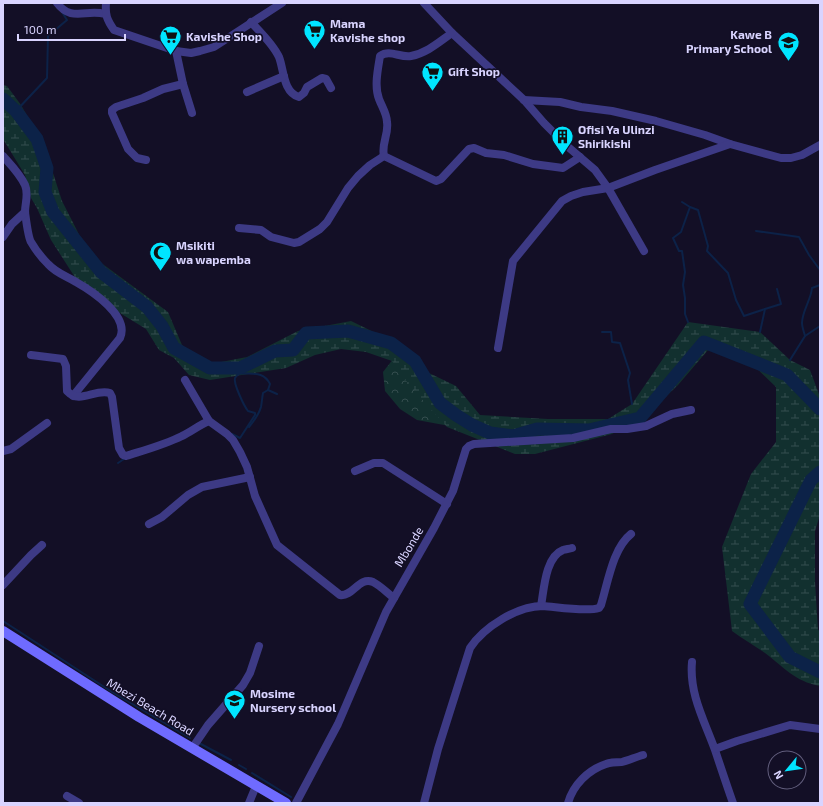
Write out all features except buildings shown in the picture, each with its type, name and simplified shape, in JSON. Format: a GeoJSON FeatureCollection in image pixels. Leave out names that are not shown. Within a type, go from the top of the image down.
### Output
{"type":"FeatureCollection","features":[{"type":"Feature","properties":{"kind":"main road","name":"Mbezi Beach Road"},"geometry":{"type":"LineString","coordinates":[[3,631],[139,717],[286,803]]}},
{"type":"Feature","properties":{"kind":"street"},"geometry":{"type":"LineString","coordinates":[[57,3],[62,10],[69,13],[88,14],[97,12],[105,14]]}},
{"type":"Feature","properties":{"kind":"street"},"geometry":{"type":"LineString","coordinates":[[106,3],[105,14],[114,30],[176,51],[191,53],[200,52],[214,47],[282,3]]}},
{"type":"Feature","properties":{"kind":"street"},"geometry":{"type":"LineString","coordinates":[[424,3],[452,33],[524,100],[544,123],[595,170],[608,188],[644,251]]}},
{"type":"Feature","properties":{"kind":"street"},"geometry":{"type":"LineString","coordinates":[[251,22],[266,38],[278,57],[284,76],[293,95],[299,97],[304,93],[307,87],[322,78],[326,79],[331,88]]}},
{"type":"Feature","properties":{"kind":"street"},"geometry":{"type":"LineString","coordinates":[[384,156],[384,142],[388,127],[378,97],[377,82],[380,56],[389,53],[409,56],[420,54],[430,49],[452,33]]}},
{"type":"Feature","properties":{"kind":"street"},"geometry":{"type":"LineString","coordinates":[[176,51],[183,84],[192,113]]}},
{"type":"Feature","properties":{"kind":"street"},"geometry":{"type":"LineString","coordinates":[[247,92],[284,76]]}},
{"type":"Feature","properties":{"kind":"street"},"geometry":{"type":"LineString","coordinates":[[146,160],[137,158],[128,149],[112,114],[112,110],[116,107],[143,98],[163,89],[183,84]]}},
{"type":"Feature","properties":{"kind":"street"},"geometry":{"type":"LineString","coordinates":[[524,100],[560,102],[581,107],[612,111],[698,133],[730,144],[781,158],[791,158],[802,155],[820,145]]}},
{"type":"Feature","properties":{"kind":"street"},"geometry":{"type":"LineString","coordinates":[[498,348],[513,261],[562,201],[583,192],[608,188],[730,144]]}},
{"type":"Feature","properties":{"kind":"street"},"geometry":{"type":"LineString","coordinates":[[384,156],[436,181],[441,179],[469,149],[474,148],[486,153],[533,164],[564,168],[580,157]]}},
{"type":"Feature","properties":{"kind":"street"},"geometry":{"type":"LineString","coordinates":[[3,156],[13,166],[26,186],[27,199],[25,212],[31,241],[48,264],[61,275],[76,282],[104,301],[120,323],[122,333],[120,338],[73,396]]}},
{"type":"Feature","properties":{"kind":"street"},"geometry":{"type":"LineString","coordinates":[[239,228],[261,230],[271,237],[294,243],[299,242],[321,228],[327,222],[348,188],[358,176],[370,165],[384,156]]}},
{"type":"Feature","properties":{"kind":"street"},"geometry":{"type":"LineString","coordinates":[[3,237],[12,224],[25,212]]}},
{"type":"Feature","properties":{"kind":"street"},"geometry":{"type":"LineString","coordinates":[[31,355],[63,359],[66,366],[67,391],[73,396],[83,397],[105,391],[110,393],[112,397],[119,448],[121,453],[126,456],[170,442],[184,436],[199,425],[209,421]]}},
{"type":"Feature","properties":{"kind":"street"},"geometry":{"type":"LineString","coordinates":[[185,380],[209,421],[233,440],[246,467],[255,496],[273,538],[281,549],[340,595],[346,594],[360,584],[368,581],[375,583],[394,598]]}},
{"type":"Feature","properties":{"kind":"street","name":"Mbonde"},"geometry":{"type":"LineString","coordinates":[[296,803],[338,724],[380,625],[447,504],[453,491],[466,449],[469,446],[474,444],[573,438],[611,429],[627,429],[646,426],[672,414],[691,410]]}},
{"type":"Feature","properties":{"kind":"street"},"geometry":{"type":"LineString","coordinates":[[3,451],[11,450],[47,423]]}},
{"type":"Feature","properties":{"kind":"street"},"geometry":{"type":"LineString","coordinates":[[355,471],[374,462],[383,463],[447,504]]}},
{"type":"Feature","properties":{"kind":"street"},"geometry":{"type":"LineString","coordinates":[[149,524],[162,517],[188,495],[202,487],[250,478]]}},
{"type":"Feature","properties":{"kind":"street"},"geometry":{"type":"LineString","coordinates":[[424,803],[438,749],[470,648],[476,640],[499,621],[518,611],[541,606],[599,608],[617,552],[626,538],[631,534]]}},
{"type":"Feature","properties":{"kind":"street"},"geometry":{"type":"LineString","coordinates":[[3,585],[31,555],[42,546]]}},
{"type":"Feature","properties":{"kind":"street"},"geometry":{"type":"LineString","coordinates":[[541,606],[546,576],[553,559],[563,549],[572,548]]}},
{"type":"Feature","properties":{"kind":"street"},"geometry":{"type":"LineString","coordinates":[[192,747],[208,725],[243,685],[250,673],[259,646]]}},
{"type":"Feature","properties":{"kind":"street"},"geometry":{"type":"LineString","coordinates":[[692,662],[691,671],[696,700],[715,749],[732,803]]}},
{"type":"Feature","properties":{"kind":"street"},"geometry":{"type":"LineString","coordinates":[[715,749],[790,725],[820,729]]}},
{"type":"Feature","properties":{"kind":"street"},"geometry":{"type":"LineString","coordinates":[[568,803],[572,792],[581,780],[596,769],[606,764],[643,755]]}},
{"type":"Feature","properties":{"kind":"street"},"geometry":{"type":"LineString","coordinates":[[249,803],[256,786]]}},
{"type":"Feature","properties":{"kind":"street"},"geometry":{"type":"LineString","coordinates":[[67,796],[78,803]]}},
{"type":"Feature","properties":{"kind":"green space"},"geometry":{"type":"Polygon","coordinates":[[[3,85],[7,86],[21,105],[44,145],[62,201],[89,254],[168,312],[182,345],[200,362],[216,363],[247,357],[298,331],[351,321],[388,339],[429,373],[456,386],[480,415],[548,419],[608,419],[632,404],[688,322],[760,332],[790,360],[810,370],[820,397],[820,515],[815,531],[815,582],[818,630],[820,631],[820,686],[803,681],[796,677],[765,653],[732,631],[722,547],[751,474],[776,442],[776,387],[748,360],[708,350],[678,385],[650,412],[612,434],[535,454],[515,454],[447,427],[409,385],[392,361],[366,352],[341,349],[315,355],[286,368],[210,380],[189,375],[174,358],[159,350],[146,329],[115,310],[78,282],[51,240],[31,198],[25,175],[3,139],[3,85]]]}},
{"type":"Feature","properties":{"kind":"green space"},"geometry":{"type":"Polygon","coordinates":[[[397,354],[493,434],[417,420],[400,409],[385,391],[383,372],[397,354]]]}},
{"type":"Feature","properties":{"kind":"waterway"},"geometry":{"type":"LineString","coordinates":[[16,111],[47,78],[48,36],[67,20],[62,12]]}},
{"type":"Feature","properties":{"kind":"waterway"},"geometry":{"type":"LineString","coordinates":[[3,99],[16,111],[37,139],[47,168],[45,192],[53,212],[101,272],[147,307],[162,326],[174,348],[210,368],[240,368],[275,351],[293,350],[306,333],[348,331],[391,343],[415,361],[440,403],[472,425],[490,433],[513,436],[537,429],[589,430],[640,418],[704,342],[787,375],[820,409]]}},
{"type":"Feature","properties":{"kind":"waterway"},"geometry":{"type":"LineString","coordinates":[[682,202],[690,207],[681,232],[673,238],[679,251],[682,251],[685,272],[683,285],[685,314],[688,322]]}},
{"type":"Feature","properties":{"kind":"waterway"},"geometry":{"type":"LineString","coordinates":[[690,207],[698,210],[708,246],[707,251],[728,273],[736,300],[744,316],[765,309]]}},
{"type":"Feature","properties":{"kind":"waterway"},"geometry":{"type":"LineString","coordinates":[[756,231],[799,237],[809,255],[820,270]]}},
{"type":"Feature","properties":{"kind":"waterway"},"geometry":{"type":"LineString","coordinates":[[790,360],[805,336],[802,326],[802,319],[812,288],[820,285]]}},
{"type":"Feature","properties":{"kind":"waterway"},"geometry":{"type":"LineString","coordinates":[[760,332],[765,309],[781,304],[777,289]]}},
{"type":"Feature","properties":{"kind":"waterway"},"geometry":{"type":"LineString","coordinates":[[805,336],[820,326]]}},
{"type":"Feature","properties":{"kind":"waterway"},"geometry":{"type":"LineString","coordinates":[[602,332],[611,332],[612,342],[620,343],[630,373],[628,380],[632,404]]}},
{"type":"Feature","properties":{"kind":"waterway"},"geometry":{"type":"LineString","coordinates":[[226,368],[239,373],[256,374],[264,377],[270,384],[268,390],[277,394]]}},
{"type":"Feature","properties":{"kind":"waterway"},"geometry":{"type":"LineString","coordinates":[[232,434],[240,438],[255,415],[255,413],[248,411],[237,389],[235,378],[240,373]]}},
{"type":"Feature","properties":{"kind":"waterway"},"geometry":{"type":"LineString","coordinates":[[249,427],[260,410],[263,393],[268,390]]}},
{"type":"Feature","properties":{"kind":"waterway"},"geometry":{"type":"LineString","coordinates":[[118,463],[124,459]]}},
{"type":"Feature","properties":{"kind":"waterway"},"geometry":{"type":"LineString","coordinates":[[820,472],[811,480],[750,604],[790,657],[820,672]]}},
{"type":"Feature","properties":{"kind":"waterway"},"geometry":{"type":"LineString","coordinates":[[3,621],[112,692],[190,738]]}},
{"type":"Feature","properties":{"kind":"waterway"},"geometry":{"type":"LineString","coordinates":[[199,743],[231,760]]}},
{"type":"Feature","properties":{"kind":"waterway"},"geometry":{"type":"LineString","coordinates":[[239,765],[246,769]]}},
{"type":"Feature","properties":{"kind":"waterway"},"geometry":{"type":"LineString","coordinates":[[252,773],[291,797]]}},
{"type":"Feature","properties":{"kind":"place","name":"Mama Kavishe shop"},"geometry":{"type":"Point","coordinates":[315,50]}},
{"type":"Feature","properties":{"kind":"place","name":"Kavishe Shop"},"geometry":{"type":"Point","coordinates":[171,56]}},
{"type":"Feature","properties":{"kind":"place","name":"Kawe B Primary School"},"geometry":{"type":"Point","coordinates":[788,62]}},
{"type":"Feature","properties":{"kind":"place","name":"Gift Shop"},"geometry":{"type":"Point","coordinates":[433,92]}},
{"type":"Feature","properties":{"kind":"place","name":"Ofisi Ya Ulinzi Shirikishi"},"geometry":{"type":"Point","coordinates":[563,156]}},
{"type":"Feature","properties":{"kind":"place","name":"Msikiti wa wapemba"},"geometry":{"type":"Point","coordinates":[161,272]}},
{"type":"Feature","properties":{"kind":"place","name":"Mosime Nursery school"},"geometry":{"type":"Point","coordinates":[234,720]}}]}
